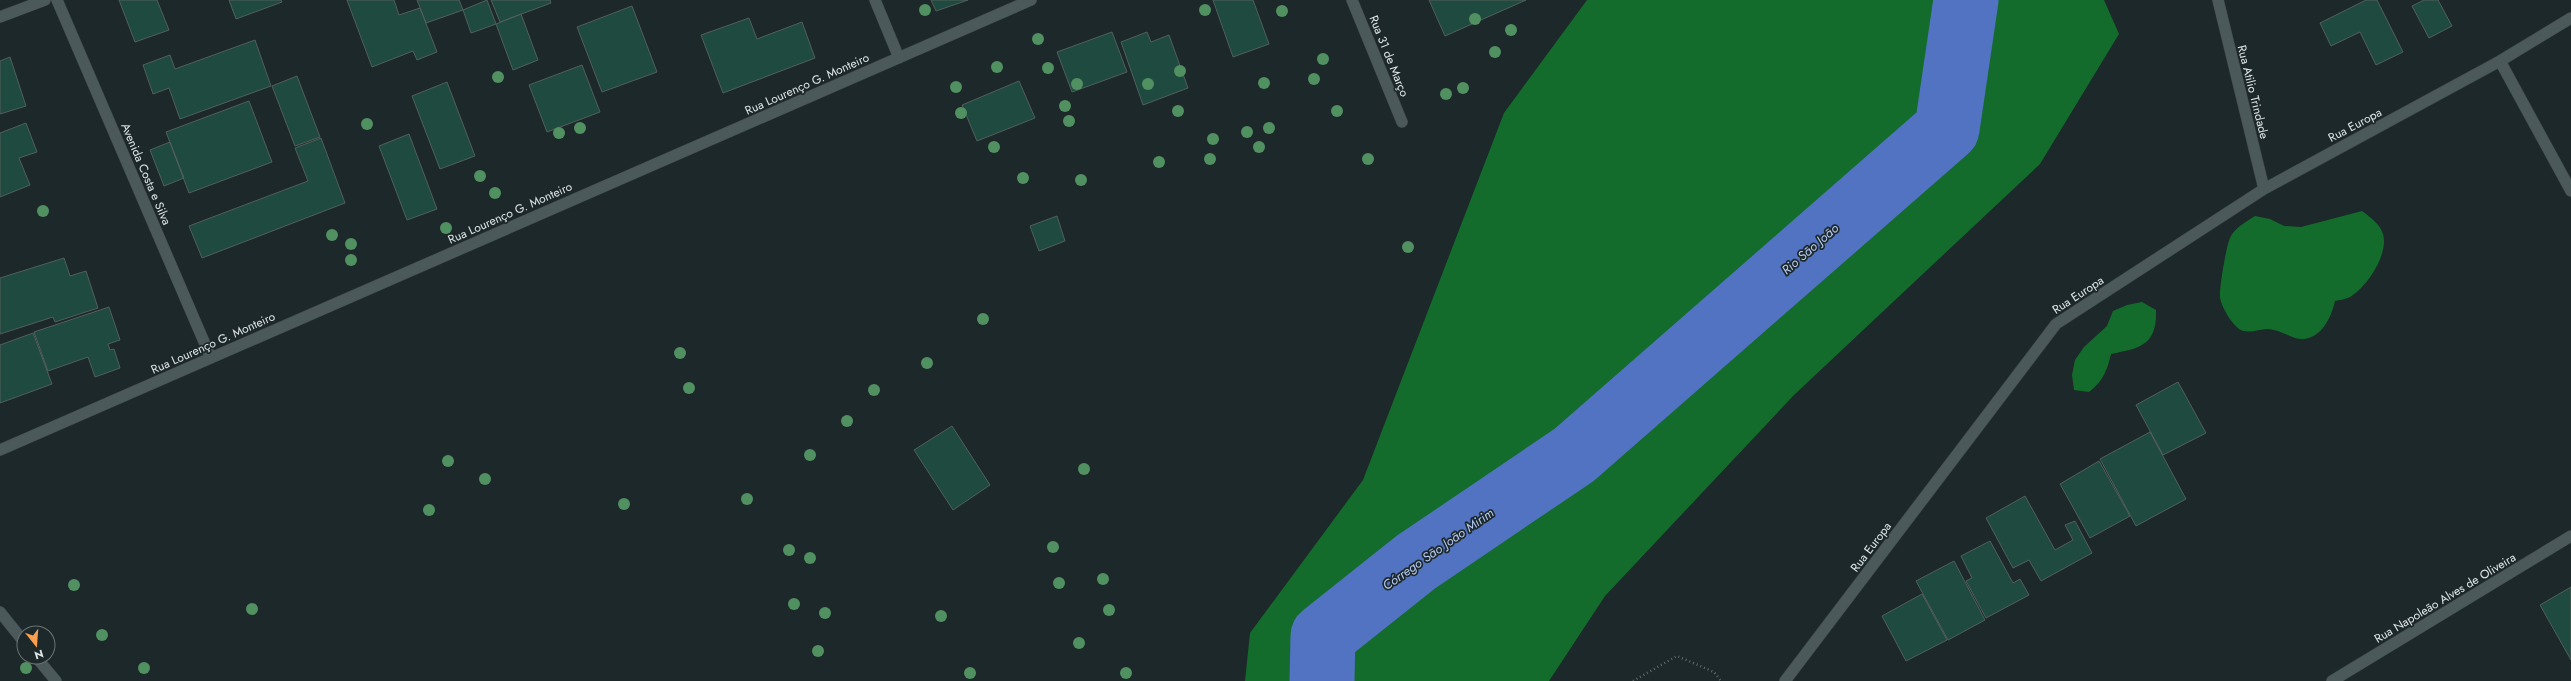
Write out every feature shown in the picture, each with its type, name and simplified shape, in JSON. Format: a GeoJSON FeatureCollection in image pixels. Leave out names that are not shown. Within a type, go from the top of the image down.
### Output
{"type":"FeatureCollection","features":[{"type":"Feature","properties":{"kind":"street"},"geometry":{"type":"LineString","coordinates":[[0,17],[45,0]]}},
{"type":"Feature","properties":{"kind":"street","name":"Avenida Costa e Silva"},"geometry":{"type":"LineString","coordinates":[[57,0],[211,358]]}},
{"type":"Feature","properties":{"kind":"street"},"geometry":{"type":"LineString","coordinates":[[875,0],[899,58]]}},
{"type":"Feature","properties":{"kind":"street","name":"Rua Lourenço G. Monteiro"},"geometry":{"type":"LineString","coordinates":[[0,450],[1031,0]]}},
{"type":"Feature","properties":{"kind":"street","name":"Rua 31 de Março"},"geometry":{"type":"LineString","coordinates":[[1352,0],[1402,122]]}},
{"type":"Feature","properties":{"kind":"street","name":"Rua Atilio Trindade"},"geometry":{"type":"LineString","coordinates":[[2218,0],[2264,189]]}},
{"type":"Feature","properties":{"kind":"street","name":"Rua Europa"},"geometry":{"type":"LineString","coordinates":[[1786,681],[2056,324],[2264,189],[2500,61],[2571,18]]}},
{"type":"Feature","properties":{"kind":"street"},"geometry":{"type":"LineString","coordinates":[[2500,61],[2571,191]]}},
{"type":"Feature","properties":{"kind":"street","name":"Rua Napoleão Alves de Oliveira"},"geometry":{"type":"LineString","coordinates":[[2332,681],[2571,536]]}},
{"type":"Feature","properties":{"kind":"street"},"geometry":{"type":"LineString","coordinates":[[0,612],[16,632]]}},
{"type":"Feature","properties":{"kind":"street"},"geometry":{"type":"LineString","coordinates":[[43,665],[56,681]]}},
{"type":"Feature","properties":{"kind":"path"},"geometry":{"type":"LineString","coordinates":[[1633,681],[1677,656],[1714,672],[1720,681]]}},
{"type":"Feature","properties":{"kind":"green space"},"geometry":{"type":"Polygon","coordinates":[[[1587,0],[2104,0],[2119,34],[2040,164],[1794,395],[1605,596],[1549,681],[1245,681],[1250,633],[1363,480],[1504,113],[1587,0]]]}},
{"type":"Feature","properties":{"kind":"green space"},"geometry":{"type":"Polygon","coordinates":[[[2362,211],[2382,230],[2384,242],[2380,260],[2369,278],[2357,292],[2348,298],[2335,301],[2327,322],[2317,334],[2303,339],[2295,338],[2279,331],[2269,329],[2243,331],[2233,323],[2223,306],[2220,293],[2228,243],[2232,234],[2237,228],[2255,216],[2270,219],[2284,226],[2301,227],[2362,211]]]}},
{"type":"Feature","properties":{"kind":"green space"},"geometry":{"type":"Polygon","coordinates":[[[2142,302],[2156,310],[2156,322],[2154,331],[2150,338],[2139,347],[2111,354],[2104,375],[2098,384],[2089,392],[2074,390],[2072,375],[2075,360],[2084,347],[2107,326],[2113,311],[2127,305],[2142,302]]]}},
{"type":"Feature","properties":{"kind":"building"},"geometry":{"type":"Polygon","coordinates":[[[119,0],[157,0],[169,30],[135,42],[119,0]]]}},
{"type":"Feature","properties":{"kind":"building"},"geometry":{"type":"Polygon","coordinates":[[[229,0],[281,0],[282,2],[236,19],[229,0]]]}},
{"type":"Feature","properties":{"kind":"building"},"geometry":{"type":"Polygon","coordinates":[[[347,0],[394,0],[399,15],[420,8],[437,52],[417,60],[413,51],[372,67],[347,0]]]}},
{"type":"Feature","properties":{"kind":"building"},"geometry":{"type":"Polygon","coordinates":[[[417,0],[459,0],[463,10],[426,23],[417,0]]]}},
{"type":"Feature","properties":{"kind":"building"},"geometry":{"type":"Polygon","coordinates":[[[487,0],[496,24],[471,33],[463,10],[487,0]]]}},
{"type":"Feature","properties":{"kind":"building"},"geometry":{"type":"Polygon","coordinates":[[[491,0],[550,0],[551,3],[500,22],[491,0]]]}},
{"type":"Feature","properties":{"kind":"building"},"geometry":{"type":"Polygon","coordinates":[[[931,0],[968,0],[936,11],[931,0]]]}},
{"type":"Feature","properties":{"kind":"building"},"geometry":{"type":"Polygon","coordinates":[[[1213,0],[1253,0],[1269,44],[1233,57],[1213,0]]]}},
{"type":"Feature","properties":{"kind":"building"},"geometry":{"type":"Polygon","coordinates":[[[1429,0],[1526,0],[1445,36],[1429,0]]]}},
{"type":"Feature","properties":{"kind":"building"},"geometry":{"type":"Polygon","coordinates":[[[2366,0],[2377,0],[2403,52],[2376,65],[2360,32],[2331,46],[2320,23],[2366,0]]]}},
{"type":"Feature","properties":{"kind":"building"},"geometry":{"type":"Polygon","coordinates":[[[2424,0],[2438,0],[2452,26],[2429,38],[2412,6],[2424,0]]]}},
{"type":"Feature","properties":{"kind":"building"},"geometry":{"type":"Polygon","coordinates":[[[632,6],[657,72],[602,92],[577,27],[632,6]]]}},
{"type":"Feature","properties":{"kind":"building"},"geometry":{"type":"Polygon","coordinates":[[[521,14],[538,60],[513,70],[496,24],[521,14]]]}},
{"type":"Feature","properties":{"kind":"building"},"geometry":{"type":"Polygon","coordinates":[[[749,18],[757,39],[802,22],[815,58],[723,93],[701,35],[749,18]]]}},
{"type":"Feature","properties":{"kind":"building"},"geometry":{"type":"Polygon","coordinates":[[[1112,32],[1127,72],[1072,92],[1057,52],[1112,32]]]}},
{"type":"Feature","properties":{"kind":"building"},"geometry":{"type":"Polygon","coordinates":[[[1147,32],[1151,42],[1169,35],[1188,88],[1143,105],[1121,42],[1147,32]]]}},
{"type":"Feature","properties":{"kind":"building"},"geometry":{"type":"Polygon","coordinates":[[[255,40],[271,86],[180,119],[169,88],[153,94],[143,65],[170,55],[175,69],[255,40]]]}},
{"type":"Feature","properties":{"kind":"building"},"geometry":{"type":"Polygon","coordinates":[[[10,57],[26,106],[0,114],[0,61],[10,57]]]}},
{"type":"Feature","properties":{"kind":"building"},"geometry":{"type":"Polygon","coordinates":[[[582,65],[600,112],[547,132],[529,85],[582,65]]]}},
{"type":"Feature","properties":{"kind":"building"},"geometry":{"type":"Polygon","coordinates":[[[297,76],[320,137],[295,146],[272,86],[297,76]]]}},
{"type":"Feature","properties":{"kind":"building"},"geometry":{"type":"Polygon","coordinates":[[[1019,81],[1035,118],[977,141],[962,105],[1019,81]]]}},
{"type":"Feature","properties":{"kind":"building"},"geometry":{"type":"Polygon","coordinates":[[[447,82],[475,156],[440,169],[412,96],[447,82]]]}},
{"type":"Feature","properties":{"kind":"building"},"geometry":{"type":"Polygon","coordinates":[[[249,101],[272,162],[189,193],[166,132],[249,101]]]}},
{"type":"Feature","properties":{"kind":"building"},"geometry":{"type":"Polygon","coordinates":[[[26,123],[37,152],[19,158],[30,185],[0,197],[0,133],[26,123]]]}},
{"type":"Feature","properties":{"kind":"building"},"geometry":{"type":"Polygon","coordinates":[[[409,134],[437,209],[407,220],[379,146],[409,134]]]}},
{"type":"Feature","properties":{"kind":"building"},"geometry":{"type":"Polygon","coordinates":[[[321,138],[345,203],[202,258],[189,226],[308,181],[295,148],[321,138]]]}},
{"type":"Feature","properties":{"kind":"building"},"geometry":{"type":"Polygon","coordinates":[[[170,142],[184,178],[164,186],[150,150],[170,142]]]}},
{"type":"Feature","properties":{"kind":"building"},"geometry":{"type":"Polygon","coordinates":[[[1057,216],[1065,241],[1039,251],[1030,226],[1057,216]]]}},
{"type":"Feature","properties":{"kind":"building"},"geometry":{"type":"Polygon","coordinates":[[[64,258],[70,276],[86,271],[98,308],[55,322],[53,317],[0,334],[0,278],[64,258]]]}},
{"type":"Feature","properties":{"kind":"building"},"geometry":{"type":"Polygon","coordinates":[[[109,307],[120,340],[108,344],[110,350],[114,349],[120,368],[95,377],[88,357],[48,371],[34,332],[109,307]]]}},
{"type":"Feature","properties":{"kind":"building"},"geometry":{"type":"Polygon","coordinates":[[[33,333],[52,384],[0,403],[0,345],[33,333]]]}},
{"type":"Feature","properties":{"kind":"building"},"geometry":{"type":"Polygon","coordinates":[[[2178,382],[2206,433],[2163,455],[2136,405],[2178,382]]]}},
{"type":"Feature","properties":{"kind":"building"},"geometry":{"type":"Polygon","coordinates":[[[952,426],[990,485],[953,510],[914,450],[952,426]]]}},
{"type":"Feature","properties":{"kind":"building"},"geometry":{"type":"Polygon","coordinates":[[[2150,432],[2186,499],[2136,526],[2100,459],[2150,432]]]}},
{"type":"Feature","properties":{"kind":"building"},"geometry":{"type":"Polygon","coordinates":[[[2099,461],[2130,516],[2090,538],[2060,484],[2099,461]]]}},
{"type":"Feature","properties":{"kind":"building"},"geometry":{"type":"Polygon","coordinates":[[[2025,496],[2055,550],[2073,540],[2065,525],[2075,521],[2092,553],[2041,581],[2029,560],[2013,568],[1986,518],[2025,496]]]}},
{"type":"Feature","properties":{"kind":"building"},"geometry":{"type":"Polygon","coordinates":[[[1990,541],[2013,583],[2020,579],[2029,595],[1986,618],[1966,581],[1972,578],[1961,556],[1990,541]]]}},
{"type":"Feature","properties":{"kind":"building"},"geometry":{"type":"Polygon","coordinates":[[[1954,561],[1985,620],[1948,640],[1916,581],[1954,561]]]}},
{"type":"Feature","properties":{"kind":"building"},"geometry":{"type":"Polygon","coordinates":[[[2571,587],[2571,660],[2540,605],[2571,587]]]}},
{"type":"Feature","properties":{"kind":"building"},"geometry":{"type":"Polygon","coordinates":[[[1922,594],[1947,640],[1906,661],[1882,616],[1922,594]]]}},
{"type":"Feature","properties":{"kind":"waterway","name":"Rio São João"},"geometry":{"type":"LineString","coordinates":[[1322,681],[1323,636],[1416,562],[1574,455],[1947,129],[1966,0]]}},
{"type":"Feature","properties":{"kind":"water label","name":"Córrego São João Mirim"},"geometry":{"type":"Point","coordinates":[1438,549]}}]}
